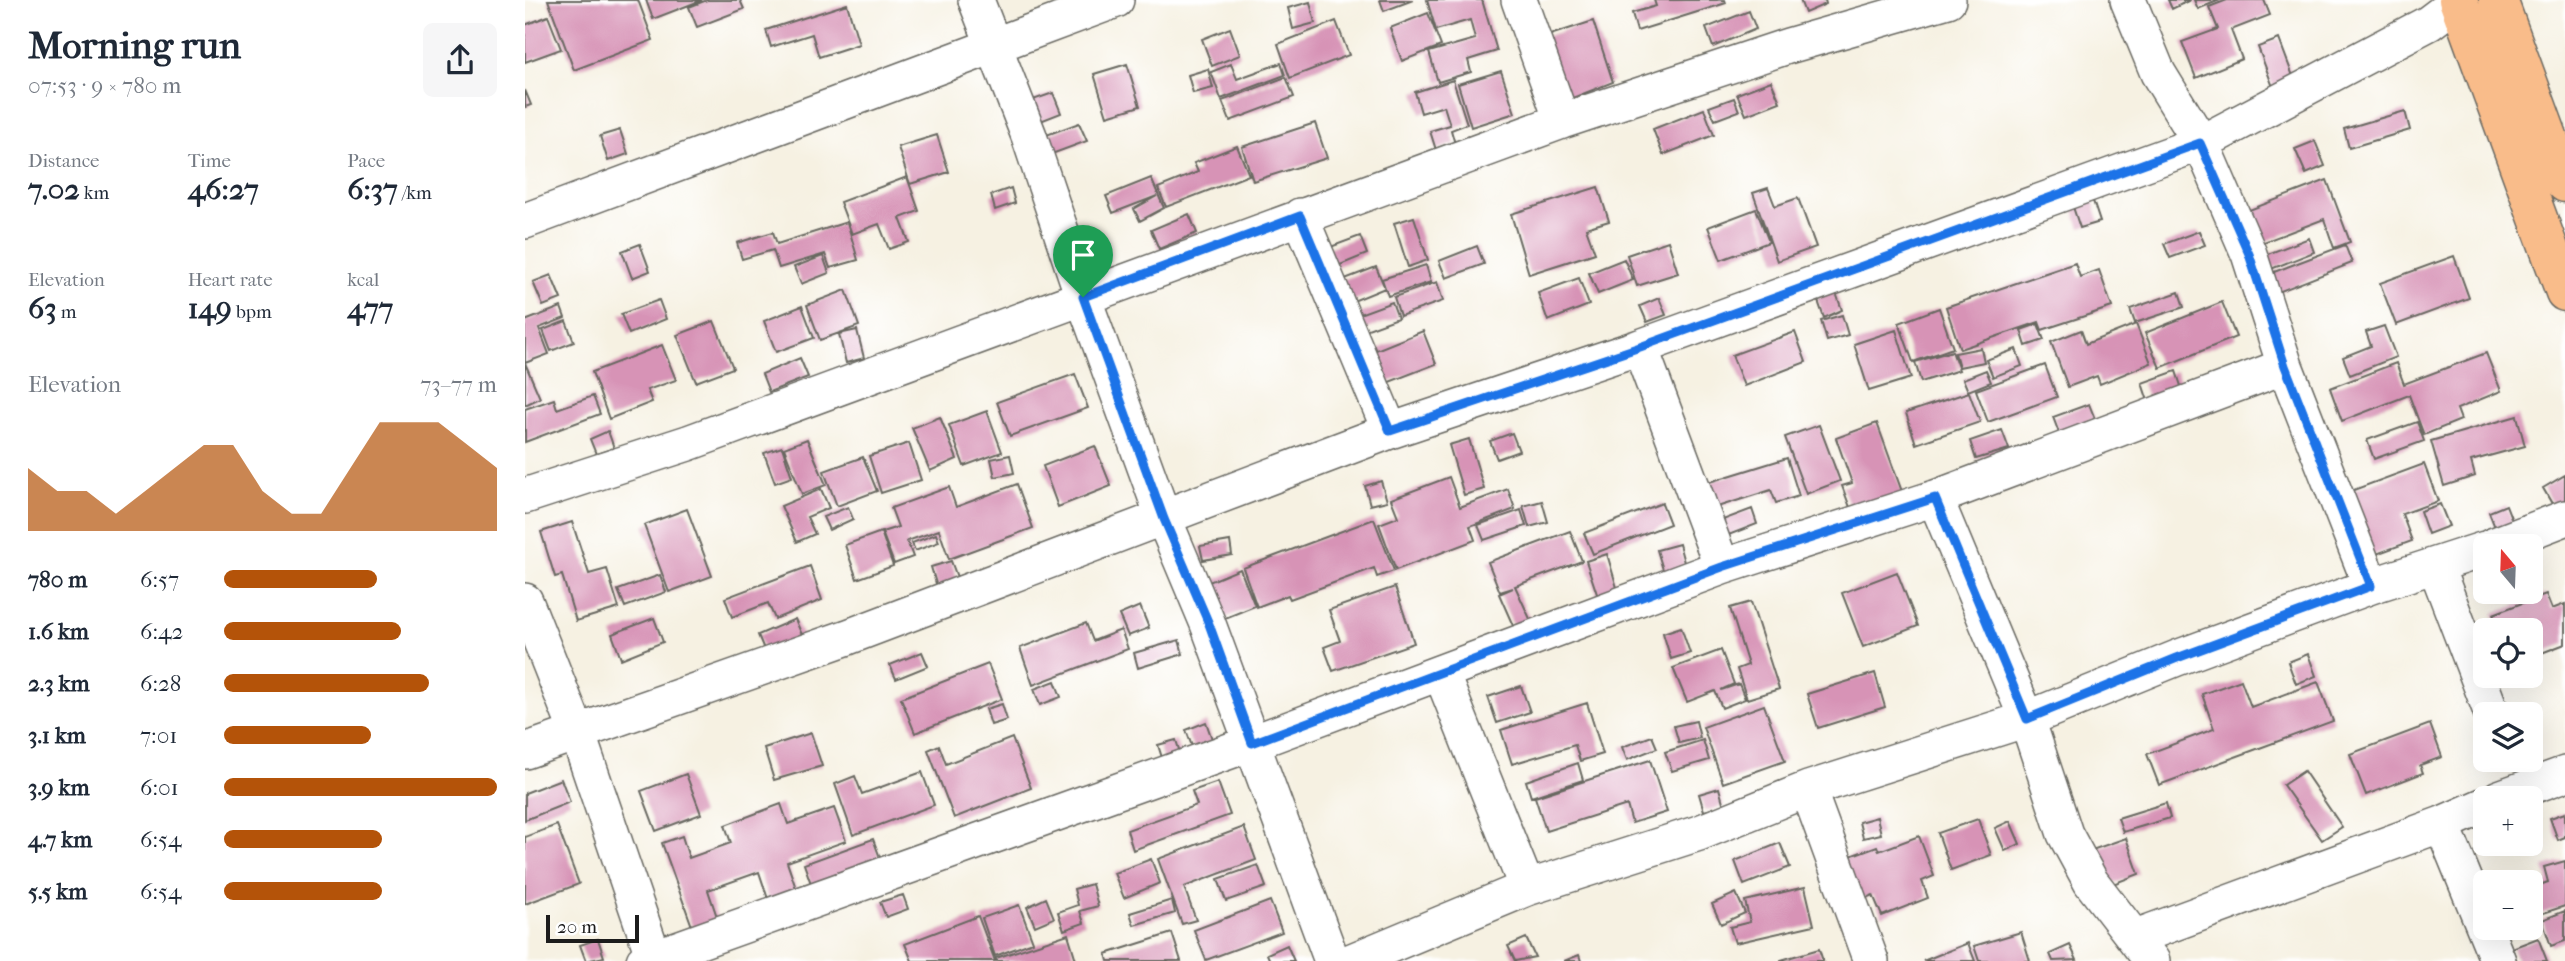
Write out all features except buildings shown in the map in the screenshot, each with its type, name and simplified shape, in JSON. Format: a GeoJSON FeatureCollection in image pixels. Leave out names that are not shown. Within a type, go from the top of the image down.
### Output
{"type":"FeatureCollection","features":[{"type":"Feature","properties":{"kind":"main road"},"geometry":{"type":"LineString","coordinates":[[2498,0],[2565,183]]}},
{"type":"Feature","properties":{"kind":"main road"},"geometry":{"type":"LineString","coordinates":[[2458,1],[2565,292]]}},
{"type":"Feature","properties":{"kind":"street"},"geometry":{"type":"LineString","coordinates":[[976,0],[996,46],[1164,519],[1209,624],[1332,961]]}},
{"type":"Feature","properties":{"kind":"street"},"geometry":{"type":"LineString","coordinates":[[525,221],[1116,0]]}},
{"type":"Feature","properties":{"kind":"street"},"geometry":{"type":"LineString","coordinates":[[1519,0],[1562,121]]}},
{"type":"Feature","properties":{"kind":"street"},"geometry":{"type":"LineString","coordinates":[[525,496],[688,443],[1562,121],[1788,46],[1948,0]]}},
{"type":"Feature","properties":{"kind":"street"},"geometry":{"type":"LineString","coordinates":[[2127,0],[2158,74],[2200,143],[2249,254],[2285,366],[2371,586]]}},
{"type":"Feature","properties":{"kind":"street"},"geometry":{"type":"LineString","coordinates":[[525,751],[848,637],[1390,431],[1640,347],[2200,143],[2429,23],[2458,1]]}},
{"type":"Feature","properties":{"kind":"street"},"geometry":{"type":"LineString","coordinates":[[1300,216],[1390,431]]}},
{"type":"Feature","properties":{"kind":"street"},"geometry":{"type":"LineString","coordinates":[[1640,347],[1722,567]]}},
{"type":"Feature","properties":{"kind":"street"},"geometry":{"type":"LineString","coordinates":[[525,601],[577,732],[651,960],[1252,743],[1722,567],[1935,498],[2285,366]]}},
{"type":"Feature","properties":{"kind":"street"},"geometry":{"type":"LineString","coordinates":[[1935,498],[2027,719],[2065,834],[2091,882],[2116,917],[2144,949],[2473,810]]}},
{"type":"Feature","properties":{"kind":"street"},"geometry":{"type":"LineString","coordinates":[[2523,534],[2565,518]]}},
{"type":"Feature","properties":{"kind":"street"},"geometry":{"type":"LineString","coordinates":[[1352,961],[1527,888],[1699,833],[1808,789],[2027,719],[2177,658],[2371,586],[2473,553]]}},
{"type":"Feature","properties":{"kind":"street"},"geometry":{"type":"LineString","coordinates":[[2436,567],[2487,702]]}},
{"type":"Feature","properties":{"kind":"street"},"geometry":{"type":"LineString","coordinates":[[1441,673],[1527,888]]}},
{"type":"Feature","properties":{"kind":"street"},"geometry":{"type":"LineString","coordinates":[[2510,782],[2565,774]]}},
{"type":"Feature","properties":{"kind":"street"},"geometry":{"type":"LineString","coordinates":[[1808,789],[1871,961]]}},
{"type":"Feature","properties":{"kind":"street"},"geometry":{"type":"LineString","coordinates":[[2442,824],[2498,961]]}},
{"type":"Feature","properties":{"kind":"route"},"geometry":{"type":"LineString","coordinates":[[2200,143],[2249,254],[2285,366],[2371,586],[2177,658],[2027,719],[1935,498],[1722,567],[1252,743],[1209,624],[1164,519],[1132,425],[1083,297],[1300,216],[1390,431],[1640,347],[1875,259],[2200,143]]}}]}
